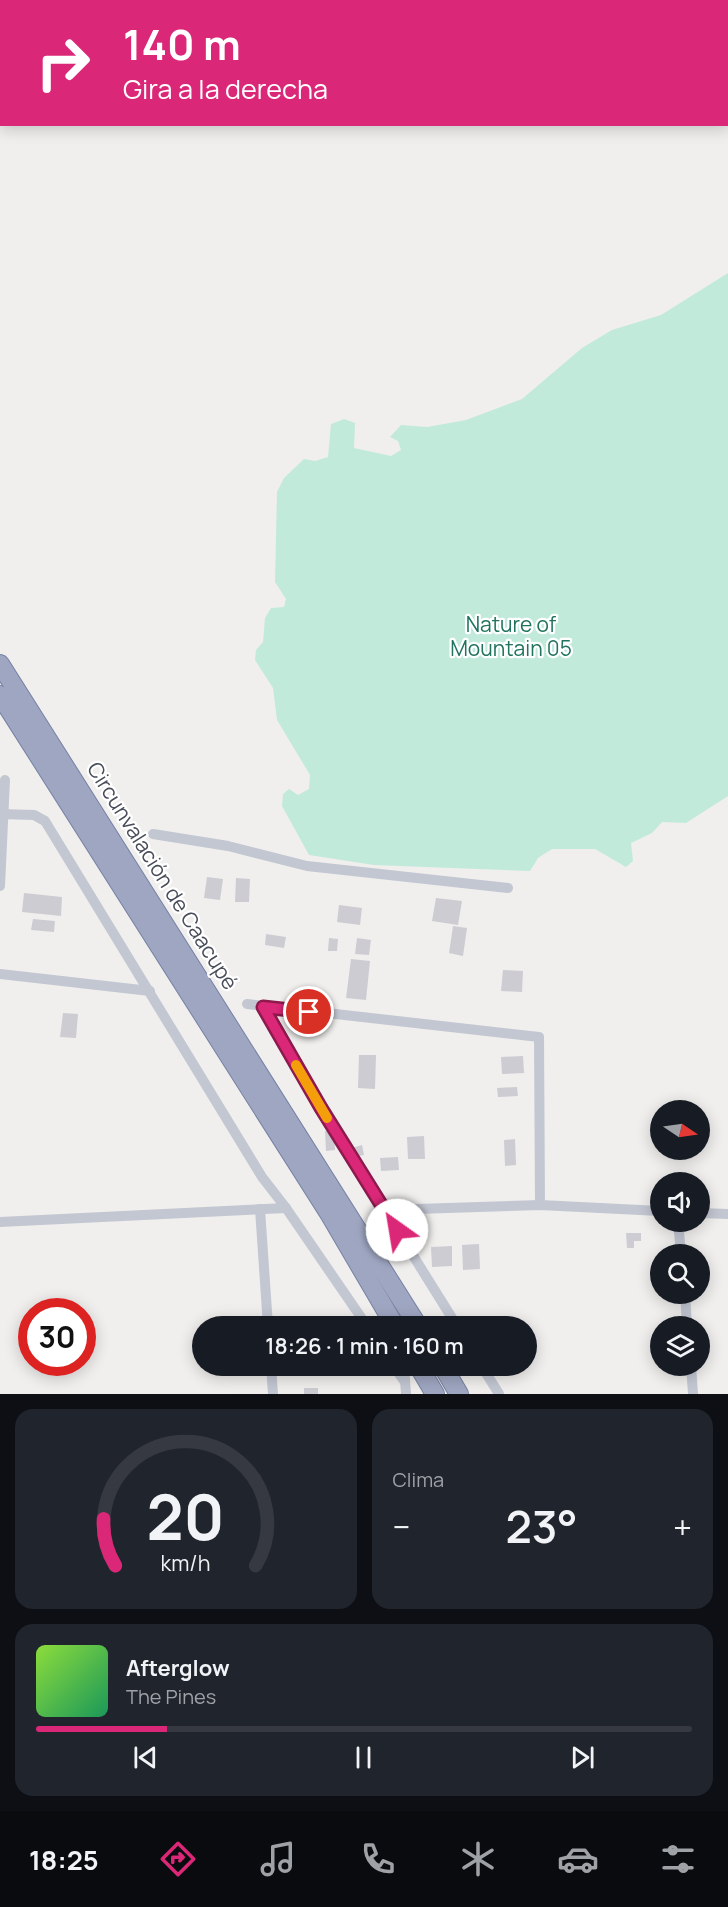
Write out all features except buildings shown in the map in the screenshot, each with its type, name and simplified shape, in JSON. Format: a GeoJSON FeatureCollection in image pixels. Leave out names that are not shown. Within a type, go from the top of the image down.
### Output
{"type":"FeatureCollection","features":[{"type":"Feature","properties":{"kind":"highway","name":"Circunvalación de Caacupé"},"geometry":{"type":"LineString","coordinates":[[0,664],[412,1316]]}},
{"type":"Feature","properties":{"kind":"highway","name":"Circunvalación de Caacupé"},"geometry":{"type":"LineString","coordinates":[[0,695],[330,1215],[389,1316]]}},
{"type":"Feature","properties":{"kind":"highway"},"geometry":{"type":"LineString","coordinates":[[424,1376],[435,1394]]}},
{"type":"Feature","properties":{"kind":"highway"},"geometry":{"type":"LineString","coordinates":[[448,1376],[459,1394]]}},
{"type":"Feature","properties":{"kind":"street"},"geometry":{"type":"LineString","coordinates":[[0,886],[5,780]]}},
{"type":"Feature","properties":{"kind":"street"},"geometry":{"type":"LineString","coordinates":[[2,814],[34,815],[45,821],[262,1177],[360,1316]]}},
{"type":"Feature","properties":{"kind":"street"},"geometry":{"type":"LineString","coordinates":[[153,834],[228,846],[307,866],[508,888]]}},
{"type":"Feature","properties":{"kind":"street"},"geometry":{"type":"LineString","coordinates":[[0,974],[150,991]]}},
{"type":"Feature","properties":{"kind":"street"},"geometry":{"type":"LineString","coordinates":[[247,1004],[539,1038],[540,1205]]}},
{"type":"Feature","properties":{"kind":"street"},"geometry":{"type":"LineString","coordinates":[[263,1007],[321,1108],[451,1316]]}},
{"type":"Feature","properties":{"kind":"street"},"geometry":{"type":"LineString","coordinates":[[385,1210],[540,1205],[650,1210]]}},
{"type":"Feature","properties":{"kind":"street"},"geometry":{"type":"LineString","coordinates":[[0,1222],[286,1208]]}},
{"type":"Feature","properties":{"kind":"street"},"geometry":{"type":"LineString","coordinates":[[260,1209],[267,1316]]}},
{"type":"Feature","properties":{"kind":"street"},"geometry":{"type":"LineString","coordinates":[[710,1213],[728,1214]]}},
{"type":"Feature","properties":{"kind":"street"},"geometry":{"type":"LineString","coordinates":[[272,1376],[273,1394]]}},
{"type":"Feature","properties":{"kind":"street"},"geometry":{"type":"LineString","coordinates":[[488,1376],[499,1394]]}},
{"type":"Feature","properties":{"kind":"street"},"geometry":{"type":"LineString","coordinates":[[692,1376],[693,1394]]}},
{"type":"Feature","properties":{"kind":"green space","name":"Nature of Mountain 05"},"geometry":{"type":"Polygon","coordinates":[[[728,273],[728,796],[686,823],[662,822],[652,833],[631,843],[633,861],[626,867],[595,849],[552,849],[538,858],[530,871],[374,865],[309,855],[282,806],[283,794],[289,789],[298,795],[309,789],[310,775],[277,720],[273,688],[255,660],[256,650],[263,642],[265,618],[271,608],[284,607],[286,599],[275,582],[277,492],[284,478],[304,459],[315,461],[328,457],[331,424],[344,419],[355,423],[354,448],[391,456],[401,450],[398,441],[390,437],[401,425],[427,427],[466,420],[522,399],[582,348],[612,330],[661,315],[728,273]]]}},
{"type":"Feature","properties":{"kind":"slow traffic"},"geometry":{"type":"LineString","coordinates":[[296,1065],[327,1118]]}},
{"type":"Feature","properties":{"kind":"route"},"geometry":{"type":"LineString","coordinates":[[309,1012],[263,1007],[321,1108],[397,1230]]}}]}
